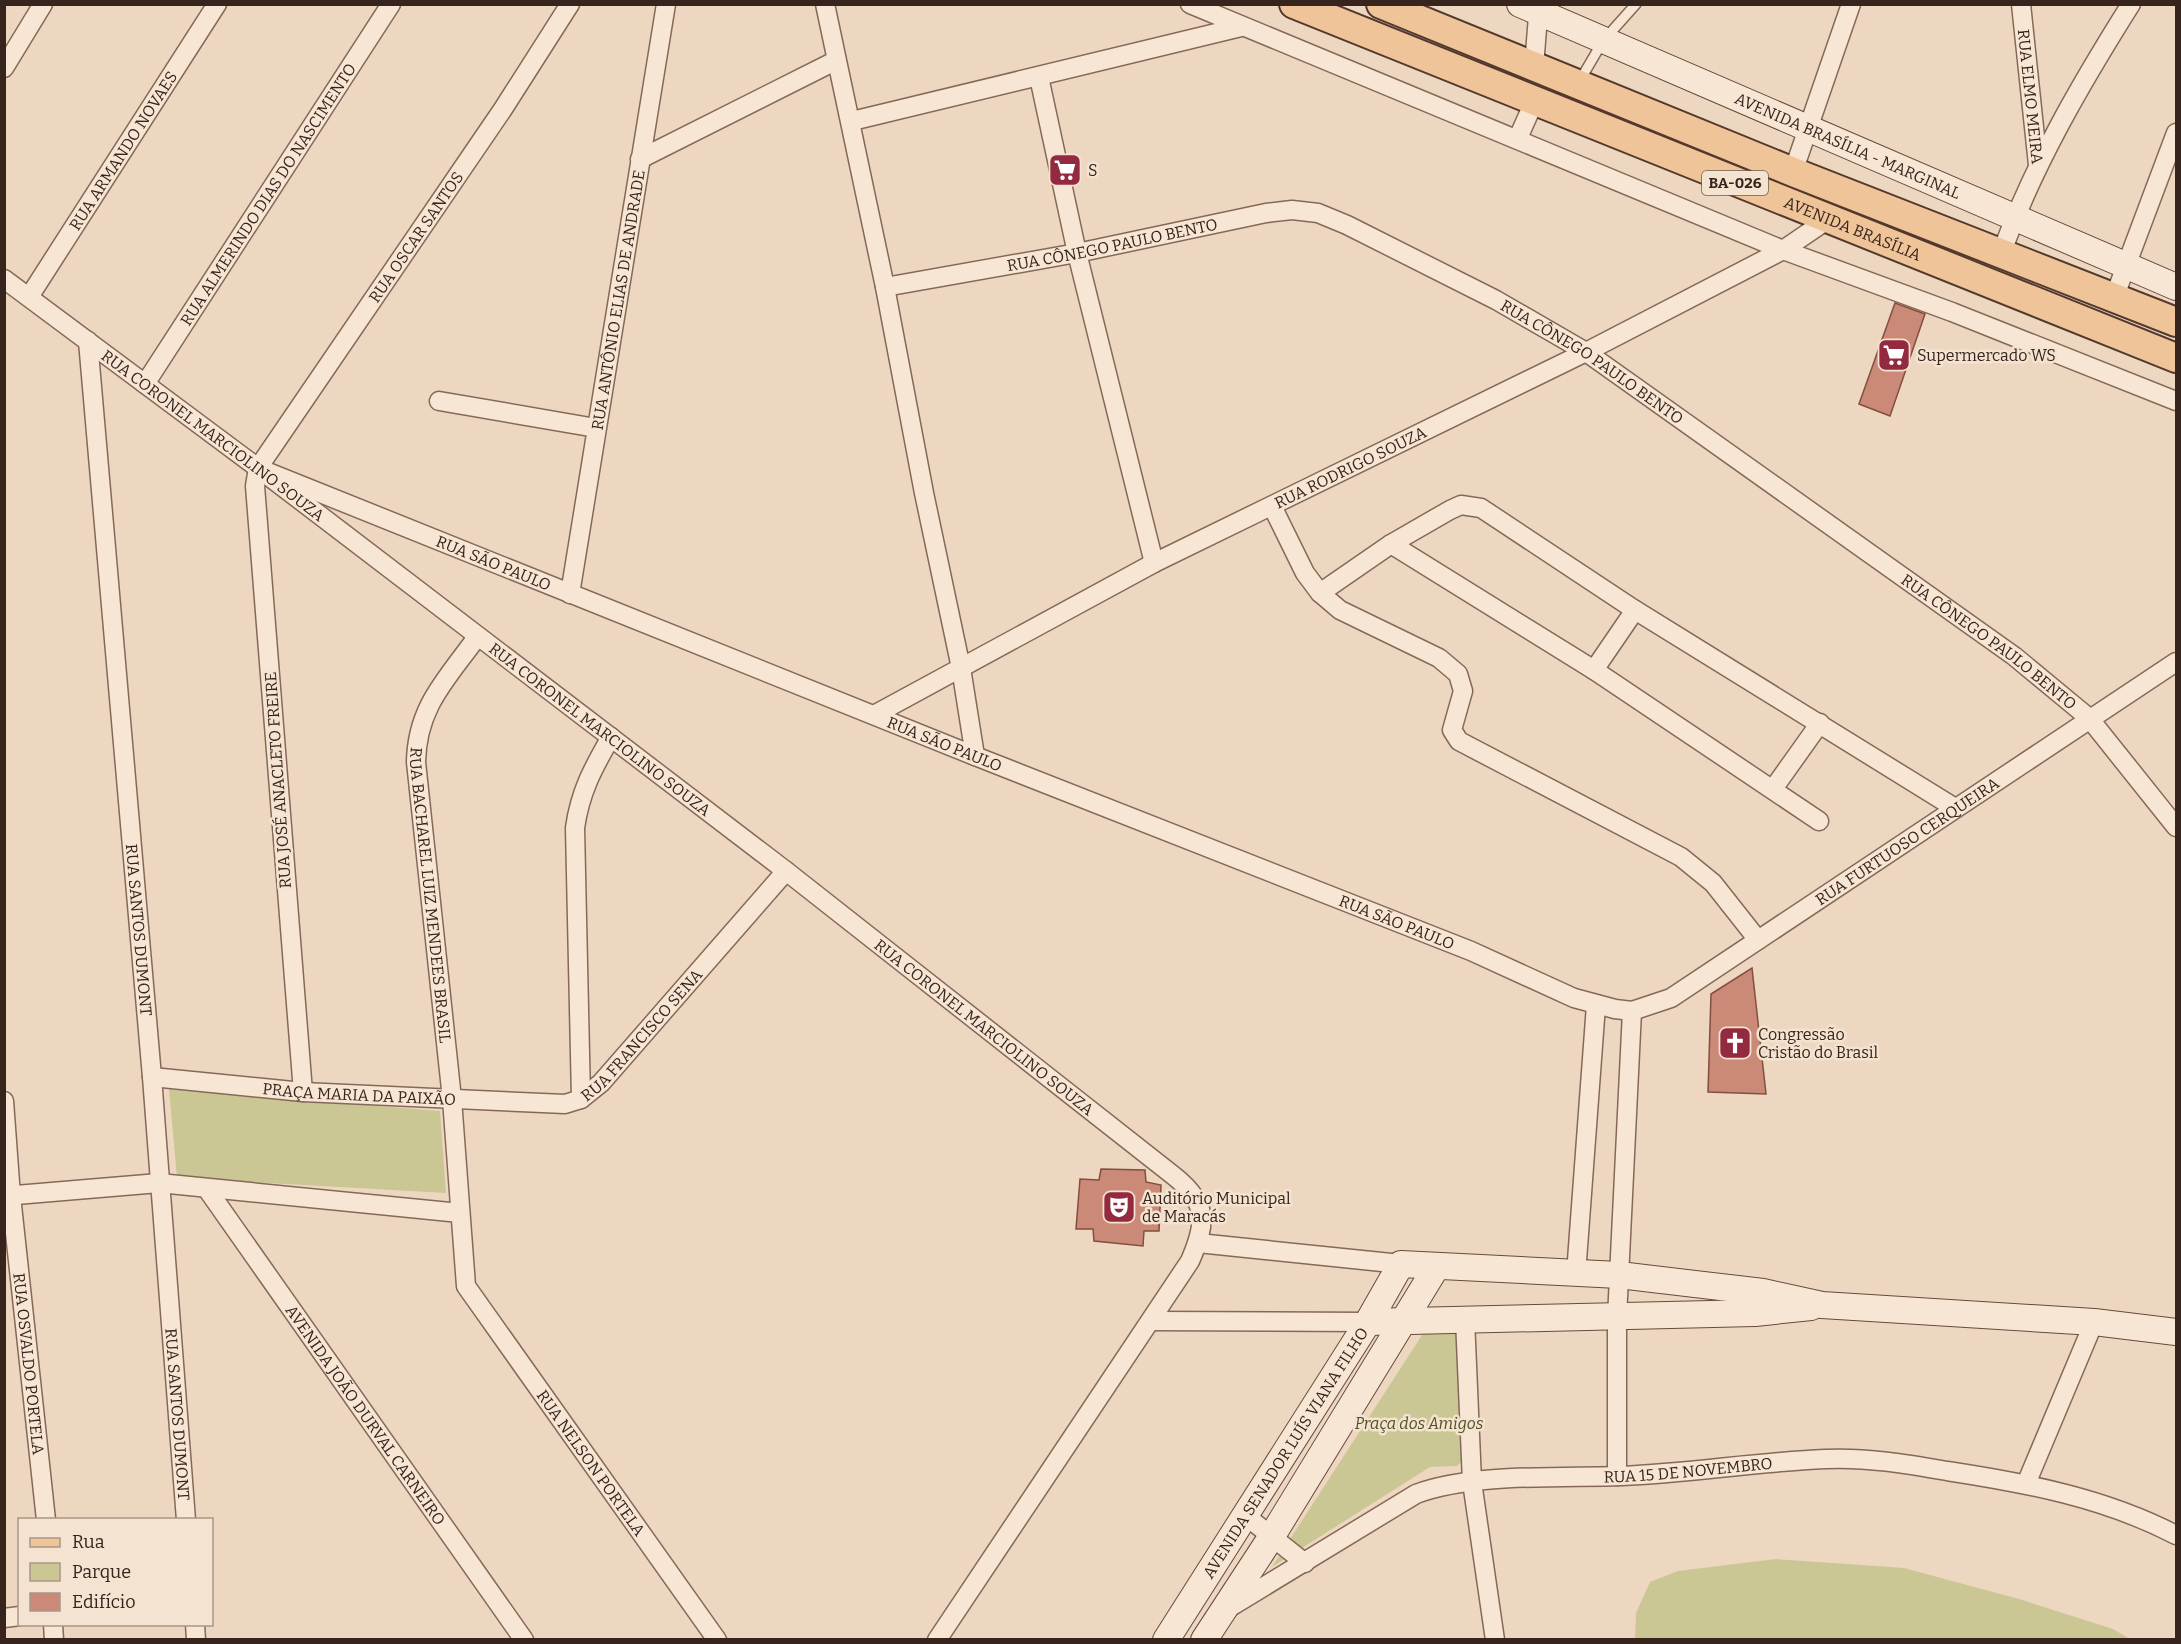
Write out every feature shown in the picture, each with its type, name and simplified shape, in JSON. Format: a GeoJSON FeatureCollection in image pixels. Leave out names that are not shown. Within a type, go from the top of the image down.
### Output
{"type":"FeatureCollection","features":[{"type":"Feature","properties":{"kind":"main road","name":"AVENIDA BRASÍLIA"},"geometry":{"type":"LineString","coordinates":[[1294,4],[1412,54],[2176,358]]}},
{"type":"Feature","properties":{"kind":"main road","name":"AVENIDA BRASÍLIA"},"geometry":{"type":"LineString","coordinates":[[1381,4],[1794,172],[2176,322]]}},
{"type":"Feature","properties":{"kind":"main road","name":"AVENIDA BRASÍLIA - MARGINAL"},"geometry":{"type":"LineString","coordinates":[[1533,7],[1603,41],[2176,286]]}},
{"type":"Feature","properties":{"kind":"main road"},"geometry":{"type":"LineString","coordinates":[[1412,54],[1423,22]]}},
{"type":"Feature","properties":{"kind":"main road"},"geometry":{"type":"LineString","coordinates":[[1401,1264],[1619,1275],[1772,1294],[1822,1305],[2094,1322],[2175,1330]]}},
{"type":"Feature","properties":{"kind":"main road","name":"AVENIDA SENADOR LUÍS VIANA FILHO"},"geometry":{"type":"LineString","coordinates":[[1166,1640],[1368,1322],[1401,1264]]}},
{"type":"Feature","properties":{"kind":"main road","name":"AVENIDA SENADOR LUÍS VIANA FILHO"},"geometry":{"type":"LineString","coordinates":[[1204,1640],[1272,1536],[1437,1266]]}},
{"type":"Feature","properties":{"kind":"main road"},"geometry":{"type":"LineString","coordinates":[[1368,1322],[1617,1318],[1785,1312],[1822,1305]]}},
{"type":"Feature","properties":{"kind":"street"},"geometry":{"type":"LineString","coordinates":[[4,68],[43,4]]}},
{"type":"Feature","properties":{"kind":"street","name":"RUA ARMANDO NOVAES"},"geometry":{"type":"LineString","coordinates":[[29,297],[217,4]]}},
{"type":"Feature","properties":{"kind":"street","name":"RUA ALMERINDO DIAS DO NASCIMENTO"},"geometry":{"type":"LineString","coordinates":[[145,384],[391,4]]}},
{"type":"Feature","properties":{"kind":"street","name":"RUA OSCAR SANTOS"},"geometry":{"type":"LineString","coordinates":[[258,468],[503,108],[570,4]]}},
{"type":"Feature","properties":{"kind":"street","name":"RUA ANTÔNIO ELIAS DE ANDRADE"},"geometry":{"type":"LineString","coordinates":[[570,594],[666,4]]}},
{"type":"Feature","properties":{"kind":"street"},"geometry":{"type":"LineString","coordinates":[[825,4],[835,61],[852,121],[924,493],[961,668],[975,756]]}},
{"type":"Feature","properties":{"kind":"street"},"geometry":{"type":"LineString","coordinates":[[1190,4],[1241,27],[1518,138],[1783,250],[1952,312],[2176,401]]}},
{"type":"Feature","properties":{"kind":"street"},"geometry":{"type":"LineString","coordinates":[[1794,172],[1851,4]]}},
{"type":"Feature","properties":{"kind":"street","name":"RUA ELMO MEIRA"},"geometry":{"type":"LineString","coordinates":[[2001,254],[2038,165],[2021,4]]}},
{"type":"Feature","properties":{"kind":"street"},"geometry":{"type":"LineString","coordinates":[[2038,165],[2074,94],[2131,4]]}},
{"type":"Feature","properties":{"kind":"street"},"geometry":{"type":"LineString","coordinates":[[1533,7],[1534,66]]}},
{"type":"Feature","properties":{"kind":"street"},"geometry":{"type":"LineString","coordinates":[[852,121],[1241,27]]}},
{"type":"Feature","properties":{"kind":"street"},"geometry":{"type":"LineString","coordinates":[[640,159],[835,61]]}},
{"type":"Feature","properties":{"kind":"street"},"geometry":{"type":"LineString","coordinates":[[1039,77],[1077,253],[1154,563]]}},
{"type":"Feature","properties":{"kind":"street"},"geometry":{"type":"LineString","coordinates":[[1518,138],[1534,102]]}},
{"type":"Feature","properties":{"kind":"street"},"geometry":{"type":"LineString","coordinates":[[2114,298],[2176,133]]}},
{"type":"Feature","properties":{"kind":"street","name":"RUA CÔNEGO PAULO BENTO"},"geometry":{"type":"LineString","coordinates":[[885,287],[1077,253],[1266,213],[1292,210],[1318,213],[1394,248],[1515,310],[1586,352],[2014,656],[2089,718],[2176,827]]}},
{"type":"Feature","properties":{"kind":"street","name":"RUA RODRIGO SOUZA"},"geometry":{"type":"LineString","coordinates":[[874,715],[1154,563],[1586,352],[1783,250],[1827,220]]}},
{"type":"Feature","properties":{"kind":"street","name":"RUA CORONEL MARCIOLINO SOUZA"},"geometry":{"type":"LineString","coordinates":[[4,279],[258,468],[786,871],[1189,1188],[1197,1198],[1201,1210],[1203,1223],[1198,1243]]}},
{"type":"Feature","properties":{"kind":"street","name":"RUA SANTOS DUMONT"},"geometry":{"type":"LineString","coordinates":[[88,342],[152,1077],[186,1518]]}},
{"type":"Feature","properties":{"kind":"street"},"geometry":{"type":"LineString","coordinates":[[439,401],[596,428]]}},
{"type":"Feature","properties":{"kind":"street","name":"RUA SÃO PAULO"},"geometry":{"type":"LineString","coordinates":[[258,468],[975,756],[1471,951],[1596,1005],[1632,1011]]}},
{"type":"Feature","properties":{"kind":"street","name":"RUA JOSÉ ANACLETO FREIRE"},"geometry":{"type":"LineString","coordinates":[[258,468],[255,486],[303,1092]]}},
{"type":"Feature","properties":{"kind":"street"},"geometry":{"type":"LineString","coordinates":[[1320,593],[1391,544],[1450,510],[1471,505],[1491,514],[1635,610],[1955,808]]}},
{"type":"Feature","properties":{"kind":"street"},"geometry":{"type":"LineString","coordinates":[[1272,506],[1295,555],[1320,593],[1340,610],[1439,658],[1458,674],[1463,691],[1452,730],[1459,741],[1681,857],[1713,883],[1758,940]]}},
{"type":"Feature","properties":{"kind":"street"},"geometry":{"type":"LineString","coordinates":[[1391,544],[1594,670],[1819,821]]}},
{"type":"Feature","properties":{"kind":"street"},"geometry":{"type":"LineString","coordinates":[[1594,670],[1635,610]]}},
{"type":"Feature","properties":{"kind":"street","name":"RUA BACHAREL LUIZ MENDEES BRASIL"},"geometry":{"type":"LineString","coordinates":[[452,1098],[416,762],[416,740],[430,702],[477,637]]}},
{"type":"Feature","properties":{"kind":"street","name":"RUA FURTUOSO CERQUEIRA"},"geometry":{"type":"LineString","coordinates":[[1632,1011],[1671,998],[2176,662]]}},
{"type":"Feature","properties":{"kind":"street"},"geometry":{"type":"LineString","coordinates":[[1773,789],[1820,723]]}},
{"type":"Feature","properties":{"kind":"street"},"geometry":{"type":"LineString","coordinates":[[581,1099],[575,828],[578,801],[587,778],[611,737]]}},
{"type":"Feature","properties":{"kind":"street","name":"RUA FRANCISCO SENA"},"geometry":{"type":"LineString","coordinates":[[452,1098],[549,1105],[565,1104],[581,1099],[619,1064],[786,871]]}},
{"type":"Feature","properties":{"kind":"street"},"geometry":{"type":"LineString","coordinates":[[1576,1274],[1596,1005]]}},
{"type":"Feature","properties":{"kind":"street"},"geometry":{"type":"LineString","coordinates":[[1617,1476],[1617,1318],[1632,1011]]}},
{"type":"Feature","properties":{"kind":"street","name":"PRAÇA MARIA DA PAIXÃO"},"geometry":{"type":"LineString","coordinates":[[152,1077],[303,1092],[452,1098],[466,1286]]}},
{"type":"Feature","properties":{"kind":"street","name":"RUA OSVALDO PORTELA"},"geometry":{"type":"LineString","coordinates":[[4,1101],[8,1196],[46,1518]]}},
{"type":"Feature","properties":{"kind":"street"},"geometry":{"type":"LineString","coordinates":[[8,1196],[159,1183],[460,1213]]}},
{"type":"Feature","properties":{"kind":"street","name":"AVENIDA JOÃO DURVAL CARNEIRO"},"geometry":{"type":"LineString","coordinates":[[207,1189],[524,1640]]}},
{"type":"Feature","properties":{"kind":"street"},"geometry":{"type":"LineString","coordinates":[[937,1640],[1184,1270],[1198,1243],[1401,1264]]}},
{"type":"Feature","properties":{"kind":"street","name":"RUA NELSON PORTELA"},"geometry":{"type":"LineString","coordinates":[[466,1286],[717,1640]]}},
{"type":"Feature","properties":{"kind":"street"},"geometry":{"type":"LineString","coordinates":[[1465,1319],[1472,1482],[1489,1637]]}},
{"type":"Feature","properties":{"kind":"street"},"geometry":{"type":"LineString","coordinates":[[1151,1320],[1368,1322]]}},
{"type":"Feature","properties":{"kind":"street"},"geometry":{"type":"LineString","coordinates":[[2026,1484],[2094,1322]]}},
{"type":"Feature","properties":{"kind":"street","name":"RUA 15 DE NOVEMBRO"},"geometry":{"type":"LineString","coordinates":[[1222,1611],[1416,1494],[1441,1485],[1472,1482],[1675,1473],[1826,1459],[1862,1460],[1903,1464],[2057,1491],[2144,1518],[2176,1535]]}},
{"type":"Feature","properties":{"kind":"street"},"geometry":{"type":"LineString","coordinates":[[1246,1516],[1305,1563]]}},
{"type":"Feature","properties":{"kind":"lane"},"geometry":{"type":"LineString","coordinates":[[1578,84],[1603,41],[1636,4]]}},
{"type":"Feature","properties":{"kind":"green space"},"geometry":{"type":"Polygon","coordinates":[[[169,1089],[440,1111],[446,1193],[177,1178],[169,1089]]]}},
{"type":"Feature","properties":{"kind":"green space","name":"Praça dos Amigos"},"geometry":{"type":"Polygon","coordinates":[[[1461,1323],[1464,1459],[1457,1466],[1430,1467],[1272,1567],[1426,1329],[1461,1323]]]}},
{"type":"Feature","properties":{"kind":"green space"},"geometry":{"type":"Polygon","coordinates":[[[1776,1559],[1904,1568],[2019,1599],[2113,1629],[2130,1639],[1635,1639],[1636,1613],[1650,1582],[1678,1571],[1776,1559]]]}},
{"type":"Feature","properties":{"kind":"building","name":"Supermercado WS"},"geometry":{"type":"Polygon","coordinates":[[[1895,303],[1925,314],[1890,416],[1859,404],[1895,303]]]}},
{"type":"Feature","properties":{"kind":"building","name":"Congressão Cristão do Brasil"},"geometry":{"type":"Polygon","coordinates":[[[1752,968],[1766,1094],[1708,1092],[1711,994],[1752,968]]]}},
{"type":"Feature","properties":{"kind":"building","name":"Auditório Municipal de Maracás"},"geometry":{"type":"Polygon","coordinates":[[[1101,1169],[1145,1170],[1146,1182],[1161,1185],[1159,1231],[1144,1231],[1143,1246],[1094,1241],[1093,1229],[1076,1229],[1080,1179],[1099,1180],[1101,1169]]]}},
{"type":"Feature","properties":{"kind":"place","name":"S"},"geometry":{"type":"Point","coordinates":[1065,170]}},
{"type":"Feature","properties":{"kind":"place","name":"Supermercado WS"},"geometry":{"type":"Point","coordinates":[1894,355]}},
{"type":"Feature","properties":{"kind":"place","name":"Congressão Cristão do Brasil"},"geometry":{"type":"Point","coordinates":[1735,1043]}},
{"type":"Feature","properties":{"kind":"place","name":"Auditório Municipal de Maracás"},"geometry":{"type":"Point","coordinates":[1119,1207]}}]}
